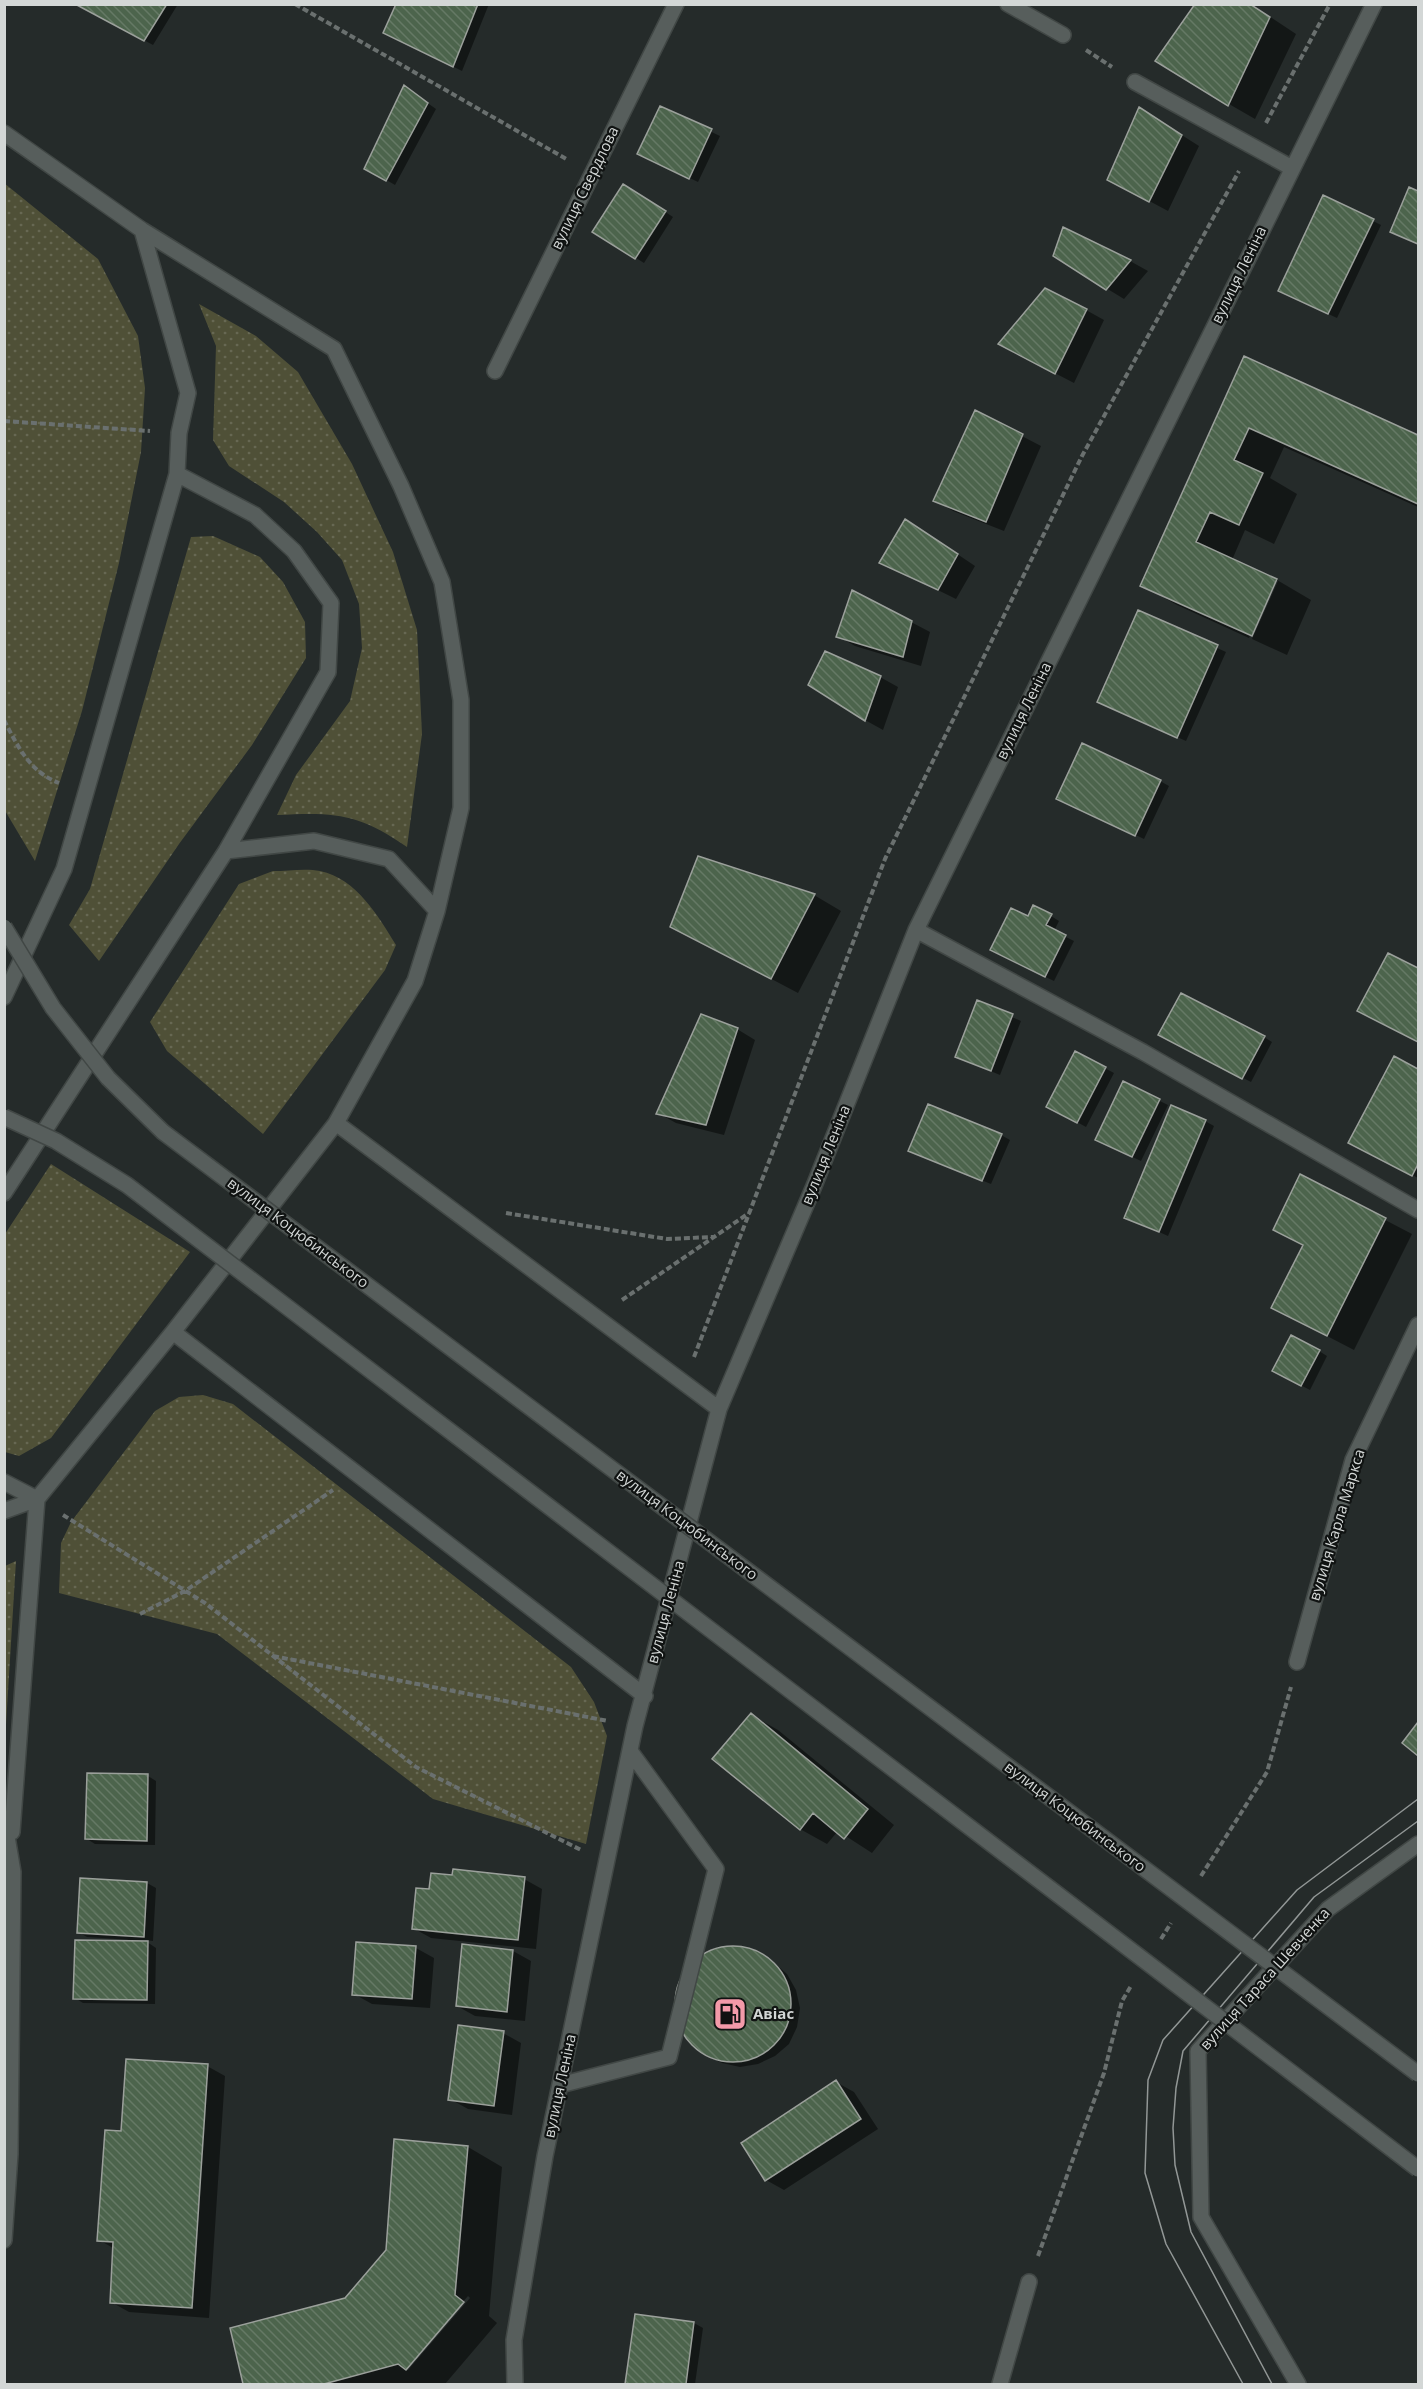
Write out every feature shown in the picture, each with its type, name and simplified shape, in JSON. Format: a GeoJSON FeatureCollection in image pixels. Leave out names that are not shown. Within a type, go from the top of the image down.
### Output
{"type":"FeatureCollection","features":[{"type":"Feature","properties":{"kind":"street","name":"вулиця Свердлова"},"geometry":{"type":"LineString","coordinates":[[495,371],[676,4]]}},
{"type":"Feature","properties":{"kind":"street"},"geometry":{"type":"LineString","coordinates":[[1008,4],[1063,35]]}},
{"type":"Feature","properties":{"kind":"street","name":"вулиця Леніна"},"geometry":{"type":"LineString","coordinates":[[515,2385],[514,2340],[545,2156],[635,1726],[645,1696],[719,1409],[814,1186],[916,930],[1374,4]]}},
{"type":"Feature","properties":{"kind":"street"},"geometry":{"type":"LineString","coordinates":[[1135,82],[1292,168]]}},
{"type":"Feature","properties":{"kind":"street"},"geometry":{"type":"LineString","coordinates":[[4,133],[142,230],[334,349],[401,486],[442,582],[461,700],[461,808],[436,911],[415,981],[336,1123],[173,1332],[37,1498],[4,1511]]}},
{"type":"Feature","properties":{"kind":"street"},"geometry":{"type":"LineString","coordinates":[[6,991],[64,869],[177,474],[179,433],[188,393],[142,230]]}},
{"type":"Feature","properties":{"kind":"street"},"geometry":{"type":"LineString","coordinates":[[4,1193],[226,851],[328,672],[331,603],[294,551],[255,515],[177,474]]}},
{"type":"Feature","properties":{"kind":"street"},"geometry":{"type":"LineString","coordinates":[[226,851],[314,841],[389,859],[436,911]]}},
{"type":"Feature","properties":{"kind":"street","name":"вулиця Коцюбинського"},"geometry":{"type":"LineString","coordinates":[[4,927],[53,1008],[108,1078],[163,1132],[1419,2074]]}},
{"type":"Feature","properties":{"kind":"street"},"geometry":{"type":"LineString","coordinates":[[916,930],[1143,1052],[1419,1210]]}},
{"type":"Feature","properties":{"kind":"street"},"geometry":{"type":"LineString","coordinates":[[4,1117],[56,1141],[127,1185],[1419,2169]]}},
{"type":"Feature","properties":{"kind":"street"},"geometry":{"type":"LineString","coordinates":[[336,1123],[719,1409]]}},
{"type":"Feature","properties":{"kind":"street","name":"вулиця Карла Маркса"},"geometry":{"type":"LineString","coordinates":[[1297,1662],[1353,1460],[1419,1326]]}},
{"type":"Feature","properties":{"kind":"street"},"geometry":{"type":"LineString","coordinates":[[173,1332],[645,1696]]}},
{"type":"Feature","properties":{"kind":"street"},"geometry":{"type":"LineString","coordinates":[[4,1482],[37,1498]]}},
{"type":"Feature","properties":{"kind":"street"},"geometry":{"type":"LineString","coordinates":[[11,1847],[37,1498]]}},
{"type":"Feature","properties":{"kind":"street"},"geometry":{"type":"LineString","coordinates":[[560,2085],[669,2056],[716,1869],[630,1751]]}},
{"type":"Feature","properties":{"kind":"street"},"geometry":{"type":"LineString","coordinates":[[4,1819],[14,1872],[10,2154],[4,2240]]}},
{"type":"Feature","properties":{"kind":"street","name":"вулиця Тараса Шевченка"},"geometry":{"type":"LineString","coordinates":[[1298,2385],[1201,2217],[1198,2051],[1328,1909],[1419,1844]]}},
{"type":"Feature","properties":{"kind":"street"},"geometry":{"type":"LineString","coordinates":[[1000,2385],[1029,2282]]}},
{"type":"Feature","properties":{"kind":"path"},"geometry":{"type":"LineString","coordinates":[[295,4],[592,174]]}},
{"type":"Feature","properties":{"kind":"path"},"geometry":{"type":"LineString","coordinates":[[684,1382],[885,859],[1082,456],[1330,4]]}},
{"type":"Feature","properties":{"kind":"path"},"geometry":{"type":"LineString","coordinates":[[1063,35],[1135,82]]}},
{"type":"Feature","properties":{"kind":"path"},"geometry":{"type":"LineString","coordinates":[[4,421],[179,433]]}},
{"type":"Feature","properties":{"kind":"path"},"geometry":{"type":"LineString","coordinates":[[4,720],[21,754],[44,777],[86,794]]}},
{"type":"Feature","properties":{"kind":"path"},"geometry":{"type":"LineString","coordinates":[[498,1212],[667,1239],[713,1237]]}},
{"type":"Feature","properties":{"kind":"path"},"geometry":{"type":"LineString","coordinates":[[597,1318],[751,1212]]}},
{"type":"Feature","properties":{"kind":"path"},"geometry":{"type":"LineString","coordinates":[[140,1614],[185,1591],[358,1473]]}},
{"type":"Feature","properties":{"kind":"path"},"geometry":{"type":"LineString","coordinates":[[37,1498],[205,1603],[416,1767],[607,1863]]}},
{"type":"Feature","properties":{"kind":"path"},"geometry":{"type":"LineString","coordinates":[[273,1655],[635,1726]]}},
{"type":"Feature","properties":{"kind":"green space"},"geometry":{"type":"Polygon","coordinates":[[[4,183],[98,259],[138,336],[145,388],[141,452],[119,563],[82,711],[35,861],[4,809],[4,183]]]}},
{"type":"Feature","properties":{"kind":"green space"},"geometry":{"type":"Polygon","coordinates":[[[199,304],[256,336],[298,372],[352,464],[393,552],[417,630],[422,734],[407,847],[374,827],[345,817],[315,814],[277,815],[296,775],[350,701],[362,648],[359,604],[342,560],[317,532],[284,502],[229,466],[213,440],[216,346],[199,304]]]}},
{"type":"Feature","properties":{"kind":"green space"},"geometry":{"type":"Polygon","coordinates":[[[213,536],[260,557],[283,582],[305,622],[306,658],[252,745],[179,844],[99,961],[69,925],[90,889],[191,537],[213,536]]]}},
{"type":"Feature","properties":{"kind":"green space"},"geometry":{"type":"Polygon","coordinates":[[[315,870],[333,875],[345,882],[356,890],[374,911],[396,945],[385,970],[263,1134],[167,1051],[150,1022],[239,884],[273,871],[315,870]]]}},
{"type":"Feature","properties":{"kind":"green space"},"geometry":{"type":"Polygon","coordinates":[[[51,1164],[190,1252],[51,1438],[19,1456],[5,1452],[5,1234],[51,1164]]]}},
{"type":"Feature","properties":{"kind":"green space"},"geometry":{"type":"Polygon","coordinates":[[[203,1395],[233,1404],[571,1667],[594,1702],[607,1736],[586,1844],[433,1799],[217,1634],[59,1593],[61,1543],[71,1522],[155,1411],[179,1397],[203,1395]]]}},
{"type":"Feature","properties":{"kind":"green space"},"geometry":{"type":"Polygon","coordinates":[[[16,1561],[5,1741],[5,1566],[16,1561]]]}},
{"type":"Feature","properties":{"kind":"building"},"geometry":{"type":"Polygon","coordinates":[[[75,4],[167,4],[144,41],[75,4]]]}},
{"type":"Feature","properties":{"kind":"building"},"geometry":{"type":"Polygon","coordinates":[[[396,4],[478,4],[453,67],[383,33],[396,4]]]}},
{"type":"Feature","properties":{"kind":"building"},"geometry":{"type":"Polygon","coordinates":[[[1195,4],[1250,4],[1270,17],[1228,106],[1155,61],[1195,4]]]}},
{"type":"Feature","properties":{"kind":"building"},"geometry":{"type":"Polygon","coordinates":[[[404,85],[428,103],[386,181],[364,169],[404,85]]]}},
{"type":"Feature","properties":{"kind":"building"},"geometry":{"type":"Polygon","coordinates":[[[660,106],[712,129],[689,179],[637,154],[660,106]]]}},
{"type":"Feature","properties":{"kind":"building"},"geometry":{"type":"Polygon","coordinates":[[[1139,107],[1182,135],[1149,202],[1107,180],[1139,107]]]}},
{"type":"Feature","properties":{"kind":"building"},"geometry":{"type":"Polygon","coordinates":[[[623,184],[666,211],[635,259],[592,232],[623,184]]]}},
{"type":"Feature","properties":{"kind":"building"},"geometry":{"type":"Polygon","coordinates":[[[1409,187],[1418,191],[1418,244],[1390,232],[1409,187]]]}},
{"type":"Feature","properties":{"kind":"building"},"geometry":{"type":"Polygon","coordinates":[[[1323,195],[1374,219],[1328,314],[1278,291],[1323,195]]]}},
{"type":"Feature","properties":{"kind":"building"},"geometry":{"type":"Polygon","coordinates":[[[1323,195],[1374,219],[1328,314],[1278,291],[1323,195]]]}},
{"type":"Feature","properties":{"kind":"building"},"geometry":{"type":"Polygon","coordinates":[[[1063,227],[1131,260],[1106,290],[1053,256],[1063,227]]]}},
{"type":"Feature","properties":{"kind":"building"},"geometry":{"type":"Polygon","coordinates":[[[1045,288],[1087,309],[1055,374],[998,344],[1045,288]]]}},
{"type":"Feature","properties":{"kind":"building"},"geometry":{"type":"Polygon","coordinates":[[[1244,356],[1418,435],[1418,504],[1249,428],[1234,460],[1263,473],[1239,525],[1210,512],[1196,542],[1277,579],[1252,636],[1140,586],[1244,356]]]}},
{"type":"Feature","properties":{"kind":"building"},"geometry":{"type":"Polygon","coordinates":[[[975,410],[1023,434],[986,522],[933,501],[975,410]]]}},
{"type":"Feature","properties":{"kind":"building"},"geometry":{"type":"Polygon","coordinates":[[[905,519],[958,554],[938,590],[879,563],[905,519]]]}},
{"type":"Feature","properties":{"kind":"building"},"geometry":{"type":"Polygon","coordinates":[[[852,590],[912,621],[903,657],[836,637],[852,590]]]}},
{"type":"Feature","properties":{"kind":"building"},"geometry":{"type":"Polygon","coordinates":[[[1138,610],[1218,645],[1177,738],[1097,702],[1138,610]]]}},
{"type":"Feature","properties":{"kind":"building"},"geometry":{"type":"Polygon","coordinates":[[[825,651],[881,676],[865,721],[808,685],[825,651]]]}},
{"type":"Feature","properties":{"kind":"building"},"geometry":{"type":"Polygon","coordinates":[[[1082,743],[1161,780],[1135,836],[1056,799],[1082,743]]]}},
{"type":"Feature","properties":{"kind":"building"},"geometry":{"type":"Polygon","coordinates":[[[698,856],[815,894],[771,979],[670,927],[698,856]]]}},
{"type":"Feature","properties":{"kind":"building"},"geometry":{"type":"Polygon","coordinates":[[[1033,905],[1052,914],[1046,925],[1066,935],[1045,977],[990,950],[1011,908],[1028,916],[1033,905]]]}},
{"type":"Feature","properties":{"kind":"building"},"geometry":{"type":"Polygon","coordinates":[[[1388,953],[1418,968],[1418,1042],[1357,1011],[1388,953]]]}},
{"type":"Feature","properties":{"kind":"building"},"geometry":{"type":"Polygon","coordinates":[[[1181,993],[1265,1036],[1242,1079],[1158,1035],[1181,993]]]}},
{"type":"Feature","properties":{"kind":"building"},"geometry":{"type":"Polygon","coordinates":[[[1181,993],[1265,1036],[1242,1079],[1158,1035],[1181,993]]]}},
{"type":"Feature","properties":{"kind":"building"},"geometry":{"type":"Polygon","coordinates":[[[977,1000],[1013,1014],[991,1071],[955,1057],[977,1000]]]}},
{"type":"Feature","properties":{"kind":"building"},"geometry":{"type":"Polygon","coordinates":[[[977,1000],[1013,1014],[991,1071],[955,1057],[977,1000]]]}},
{"type":"Feature","properties":{"kind":"building"},"geometry":{"type":"Polygon","coordinates":[[[701,1014],[738,1028],[706,1125],[656,1114],[701,1014]]]}},
{"type":"Feature","properties":{"kind":"building"},"geometry":{"type":"Polygon","coordinates":[[[1075,1051],[1106,1067],[1077,1123],[1046,1107],[1075,1051]]]}},
{"type":"Feature","properties":{"kind":"building"},"geometry":{"type":"Polygon","coordinates":[[[1075,1051],[1106,1067],[1077,1123],[1046,1107],[1075,1051]]]}},
{"type":"Feature","properties":{"kind":"building"},"geometry":{"type":"Polygon","coordinates":[[[1394,1056],[1418,1069],[1418,1164],[1412,1176],[1348,1143],[1394,1056]]]}},
{"type":"Feature","properties":{"kind":"building"},"geometry":{"type":"Polygon","coordinates":[[[1123,1081],[1160,1099],[1132,1157],[1095,1140],[1123,1081]]]}},
{"type":"Feature","properties":{"kind":"building"},"geometry":{"type":"Polygon","coordinates":[[[928,1104],[1002,1134],[982,1181],[908,1151],[928,1104]]]}},
{"type":"Feature","properties":{"kind":"building"},"geometry":{"type":"Polygon","coordinates":[[[928,1104],[1002,1134],[982,1181],[908,1151],[928,1104]]]}},
{"type":"Feature","properties":{"kind":"building"},"geometry":{"type":"Polygon","coordinates":[[[1171,1105],[1206,1120],[1159,1232],[1124,1218],[1171,1105]]]}},
{"type":"Feature","properties":{"kind":"building"},"geometry":{"type":"Polygon","coordinates":[[[1171,1105],[1206,1120],[1159,1232],[1124,1218],[1171,1105]]]}},
{"type":"Feature","properties":{"kind":"building"},"geometry":{"type":"Polygon","coordinates":[[[1300,1174],[1386,1218],[1327,1336],[1271,1308],[1303,1245],[1273,1230],[1300,1174]]]}},
{"type":"Feature","properties":{"kind":"building"},"geometry":{"type":"Polygon","coordinates":[[[1291,1335],[1320,1350],[1301,1386],[1272,1371],[1291,1335]]]}},
{"type":"Feature","properties":{"kind":"building"},"geometry":{"type":"Polygon","coordinates":[[[751,1713],[868,1809],[844,1839],[813,1813],[800,1830],[712,1759],[751,1713]]]}},
{"type":"Feature","properties":{"kind":"building"},"geometry":{"type":"Polygon","coordinates":[[[1418,1722],[1418,1756],[1402,1743],[1418,1722]]]}},
{"type":"Feature","properties":{"kind":"building"},"geometry":{"type":"Polygon","coordinates":[[[87,1773],[148,1774],[147,1841],[85,1839],[87,1773]]]}},
{"type":"Feature","properties":{"kind":"building"},"geometry":{"type":"Polygon","coordinates":[[[453,1869],[525,1877],[518,1940],[412,1929],[416,1888],[429,1889],[431,1873],[452,1875],[453,1869]]]}},
{"type":"Feature","properties":{"kind":"building"},"geometry":{"type":"Polygon","coordinates":[[[80,1878],[147,1882],[144,1937],[77,1933],[80,1878]]]}},
{"type":"Feature","properties":{"kind":"building"},"geometry":{"type":"Polygon","coordinates":[[[75,1940],[148,1941],[147,2000],[73,1999],[75,1940]]]}},
{"type":"Feature","properties":{"kind":"building"},"geometry":{"type":"Polygon","coordinates":[[[356,1942],[416,1946],[412,1999],[352,1995],[356,1942]]]}},
{"type":"Feature","properties":{"kind":"building"},"geometry":{"type":"Polygon","coordinates":[[[462,1944],[513,1950],[507,2012],[456,2006],[462,1944]]]}},
{"type":"Feature","properties":{"kind":"building"},"geometry":{"type":"Polygon","coordinates":[[[733,1946],[755,1950],[774,1963],[787,1982],[791,2004],[787,2026],[774,2045],[755,2058],[733,2062],[711,2058],[692,2045],[679,2026],[675,2004],[679,1982],[692,1963],[711,1950],[733,1946]]]}},
{"type":"Feature","properties":{"kind":"building"},"geometry":{"type":"Polygon","coordinates":[[[458,2025],[504,2031],[494,2106],[448,2100],[458,2025]]]}},
{"type":"Feature","properties":{"kind":"building"},"geometry":{"type":"Polygon","coordinates":[[[126,2059],[208,2064],[192,2308],[110,2303],[113,2242],[97,2241],[105,2130],[121,2131],[126,2059]]]}},
{"type":"Feature","properties":{"kind":"building"},"geometry":{"type":"Polygon","coordinates":[[[836,2080],[861,2119],[765,2181],[741,2143],[836,2080]]]}},
{"type":"Feature","properties":{"kind":"building"},"geometry":{"type":"Polygon","coordinates":[[[394,2139],[468,2146],[455,2295],[464,2302],[406,2370],[398,2364],[324,2384],[243,2384],[230,2328],[345,2298],[386,2250],[394,2139]]]}},
{"type":"Feature","properties":{"kind":"building"},"geometry":{"type":"Polygon","coordinates":[[[635,2314],[694,2322],[686,2384],[625,2384],[635,2314]]]}},
{"type":"Feature","properties":{"kind":"tram line"},"geometry":{"type":"LineString","coordinates":[[1243,2384],[1166,2244],[1145,2173],[1148,2080],[1163,2040],[1297,1890],[1418,1799]]}},
{"type":"Feature","properties":{"kind":"tram line"},"geometry":{"type":"LineString","coordinates":[[1272,2384],[1191,2232],[1175,2165],[1173,2128],[1176,2088],[1183,2051],[1314,1897],[1418,1821]]}},
{"type":"Feature","properties":{"kind":"place","name":"Авіас"},"geometry":{"type":"Point","coordinates":[730,2014]}}]}
